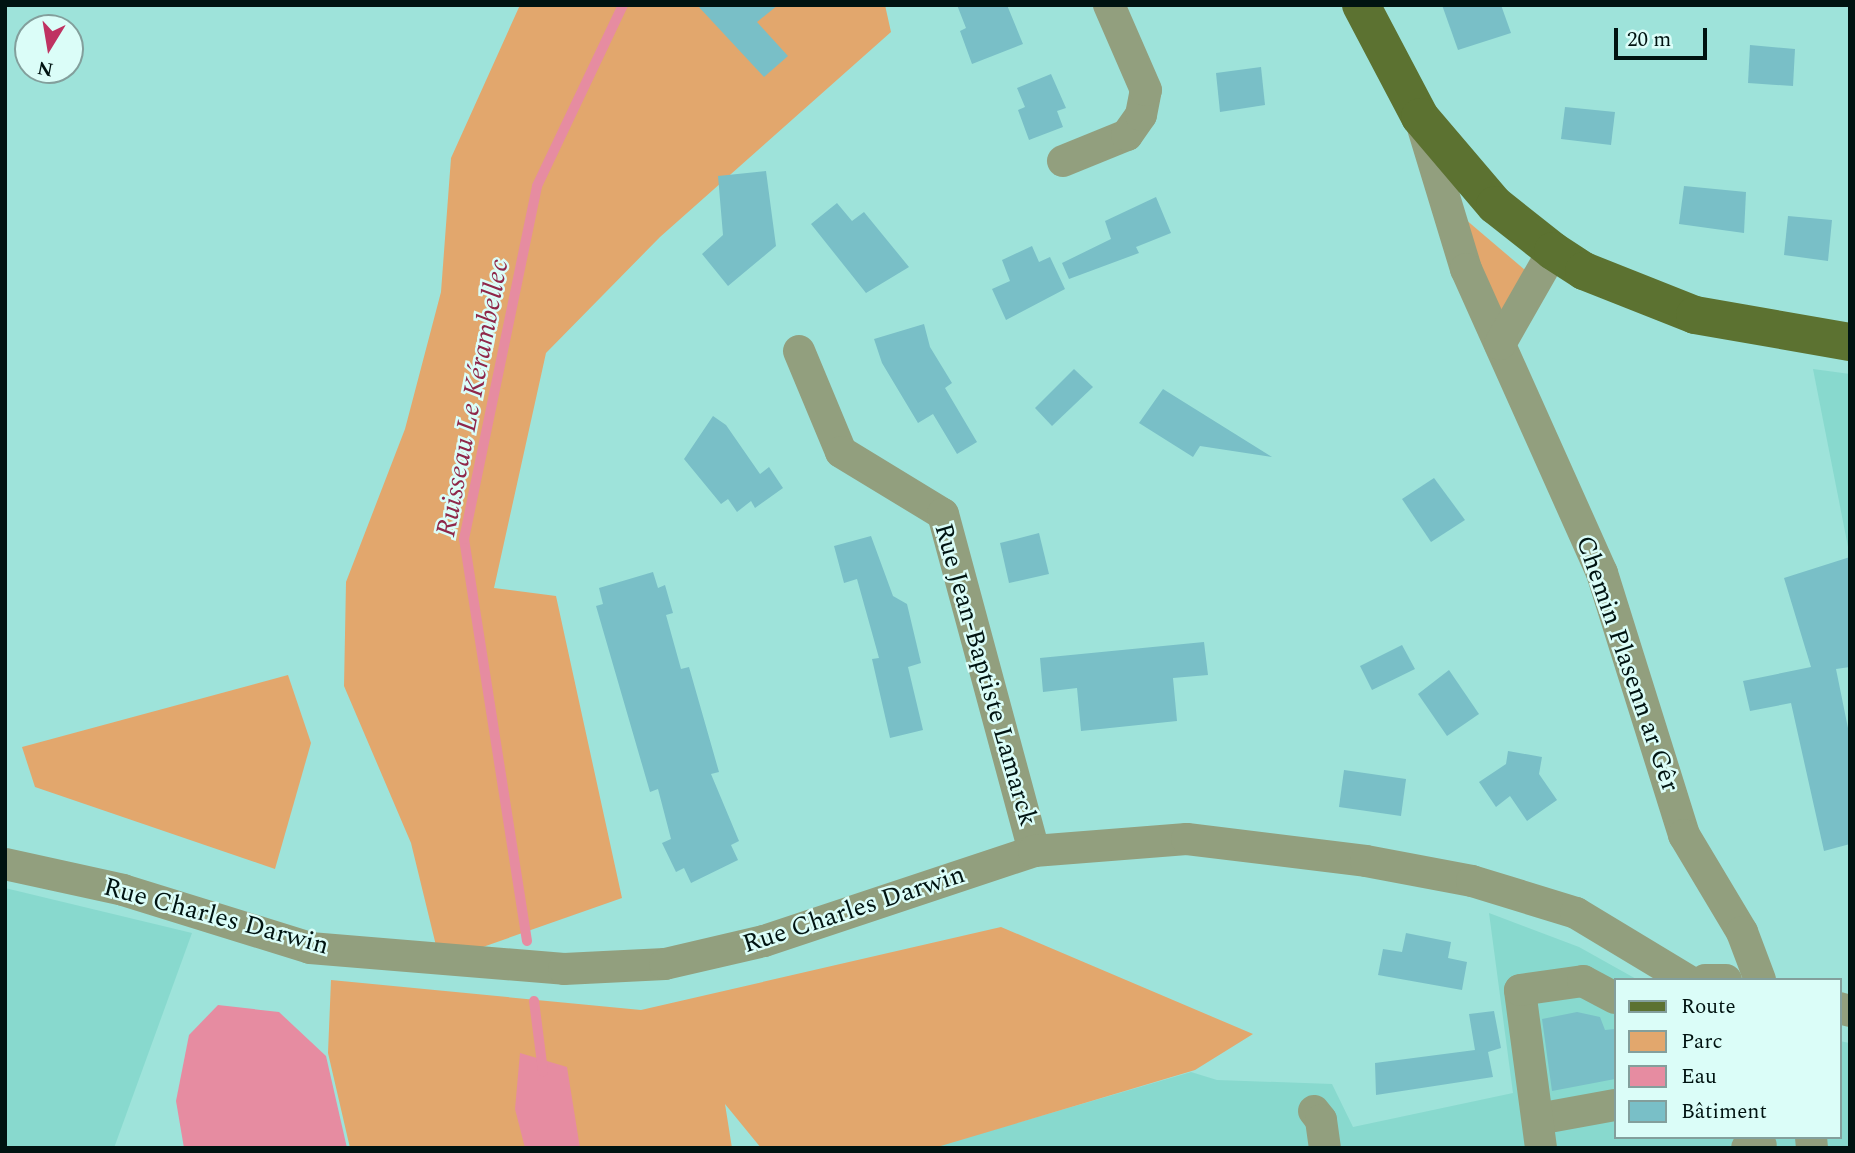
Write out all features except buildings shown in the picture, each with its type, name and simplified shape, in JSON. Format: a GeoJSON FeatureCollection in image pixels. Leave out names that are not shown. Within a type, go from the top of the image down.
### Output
{"type":"FeatureCollection","features":[{"type":"Feature","properties":{"kind":"main road"},"geometry":{"type":"LineString","coordinates":[[1361,5],[1420,117],[1495,205],[1553,251],[1584,271],[1695,315],[1850,342]]}},
{"type":"Feature","properties":{"kind":"street"},"geometry":{"type":"LineString","coordinates":[[1063,161],[1127,135],[1141,115],[1146,90],[1109,5]]}},
{"type":"Feature","properties":{"kind":"street","name":"Chemin Plasenn ar Gêr"},"geometry":{"type":"LineString","coordinates":[[1420,117],[1466,269],[1602,573],[1684,835],[1742,932],[1759,978]]}},
{"type":"Feature","properties":{"kind":"street"},"geometry":{"type":"LineString","coordinates":[[1500,344],[1553,251]]}},
{"type":"Feature","properties":{"kind":"street","name":"Rue Jean-Baptiste Lamarck"},"geometry":{"type":"LineString","coordinates":[[799,351],[841,452],[943,514],[1034,851]]}},
{"type":"Feature","properties":{"kind":"street","name":"Rue Charles Darwin"},"geometry":{"type":"LineString","coordinates":[[5,864],[123,890],[310,948],[564,969],[665,964],[764,941],[1034,851],[1187,839],[1366,861],[1472,881],[1576,913],[1683,978]]}},
{"type":"Feature","properties":{"kind":"street"},"geometry":{"type":"LineString","coordinates":[[1614,997],[1583,981],[1520,989],[1540,1133],[1614,1105]]}},
{"type":"Feature","properties":{"kind":"street"},"geometry":{"type":"LineString","coordinates":[[1314,1111],[1321,1120],[1325,1148]]}},
{"type":"Feature","properties":{"kind":"shaded area"},"geometry":{"type":"Polygon","coordinates":[[[1813,369],[1850,374],[1850,557],[1813,369]]]}},
{"type":"Feature","properties":{"kind":"shaded area"},"geometry":{"type":"Polygon","coordinates":[[[5,888],[192,933],[114,1148],[5,1148],[5,888]]]}},
{"type":"Feature","properties":{"kind":"shaded area"},"geometry":{"type":"Polygon","coordinates":[[[1489,913],[1579,947],[1634,978],[1614,978],[1614,1139],[1841,1139],[1841,1041],[1850,1043],[1850,1148],[931,1148],[1191,1072],[1217,1080],[1332,1084],[1353,1127],[1513,1093],[1489,913]]]}},
{"type":"Feature","properties":{"kind":"green space"},"geometry":{"type":"Polygon","coordinates":[[[520,5],[885,5],[891,32],[660,237],[546,353],[494,588],[556,596],[622,898],[440,962],[411,843],[344,686],[346,582],[405,429],[441,292],[451,158],[520,5]]]}},
{"type":"Feature","properties":{"kind":"green space"},"geometry":{"type":"Polygon","coordinates":[[[1458,213],[1525,270],[1501,319],[1458,213]]]}},
{"type":"Feature","properties":{"kind":"green space"},"geometry":{"type":"Polygon","coordinates":[[[288,675],[311,743],[275,869],[35,787],[22,747],[288,675]]]}},
{"type":"Feature","properties":{"kind":"green space"},"geometry":{"type":"Polygon","coordinates":[[[1001,927],[1253,1034],[1195,1070],[934,1148],[761,1148],[725,1104],[732,1148],[350,1148],[328,1053],[331,980],[641,1010],[1001,927]]]}},
{"type":"Feature","properties":{"kind":"water"},"geometry":{"type":"Polygon","coordinates":[[[218,1005],[279,1012],[326,1056],[347,1148],[184,1148],[176,1101],[189,1035],[218,1005]]]}},
{"type":"Feature","properties":{"kind":"water"},"geometry":{"type":"Polygon","coordinates":[[[520,1053],[567,1067],[580,1148],[525,1148],[515,1109],[520,1053]]]}},
{"type":"Feature","properties":{"kind":"waterway","name":"Ruisseau Le Kérambellec"},"geometry":{"type":"LineString","coordinates":[[527,941],[464,539],[537,186],[623,5]]}},
{"type":"Feature","properties":{"kind":"waterway","name":"Ruisseau Le Kérambellec"},"geometry":{"type":"LineString","coordinates":[[534,1001],[543,1071]]}}]}
